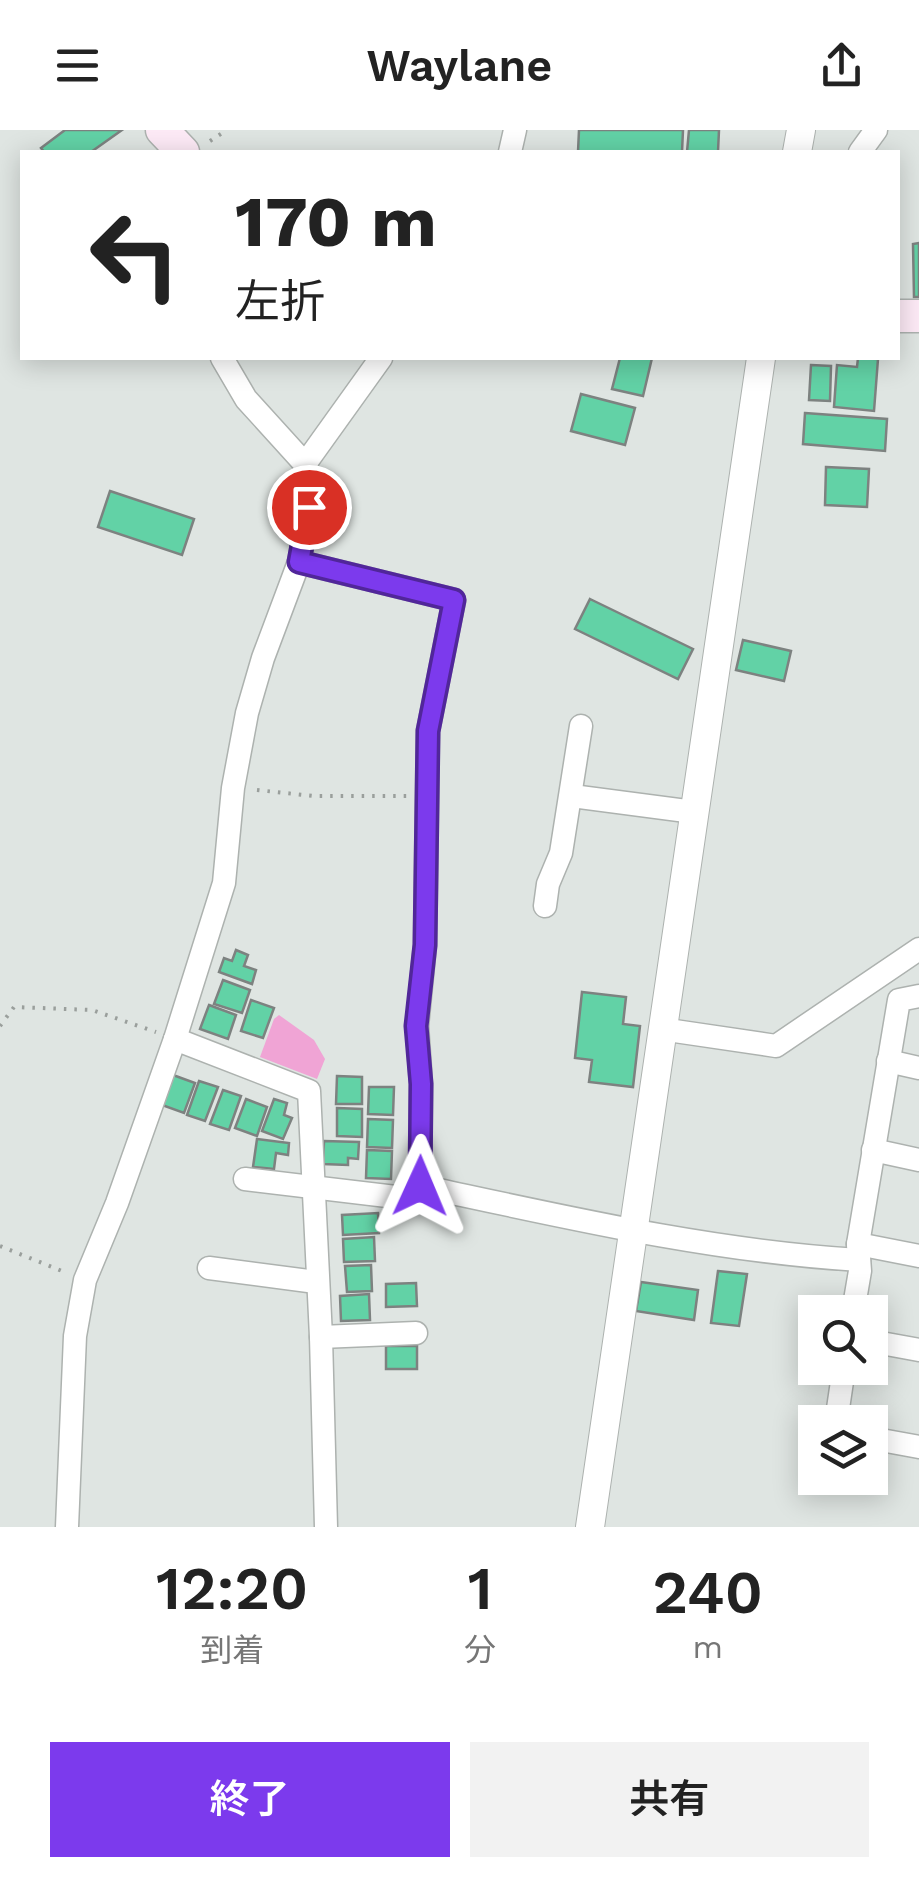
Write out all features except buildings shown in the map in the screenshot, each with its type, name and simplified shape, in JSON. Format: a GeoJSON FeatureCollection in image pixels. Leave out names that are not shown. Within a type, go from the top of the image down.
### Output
{"type":"FeatureCollection","features":[{"type":"Feature","properties":{"kind":"main road"},"geometry":{"type":"LineString","coordinates":[[162,130],[181,150]]}},
{"type":"Feature","properties":{"kind":"street"},"geometry":{"type":"LineString","coordinates":[[68,1527],[75,1336],[85,1280],[176,1039],[224,883],[233,788],[247,714],[262,658],[299,562],[314,488],[306,464],[246,399],[223,360]]}},
{"type":"Feature","properties":{"kind":"street"},"geometry":{"type":"LineString","coordinates":[[306,464],[379,360]]}},
{"type":"Feature","properties":{"kind":"street"},"geometry":{"type":"LineString","coordinates":[[590,1527],[762,360]]}},
{"type":"Feature","properties":{"kind":"street"},"geometry":{"type":"LineString","coordinates":[[299,562],[454,600],[428,731],[425,945],[416,1026],[421,1084],[420,1186]]}},
{"type":"Feature","properties":{"kind":"street"},"geometry":{"type":"LineString","coordinates":[[545,906],[548,884],[561,853],[581,726]]}},
{"type":"Feature","properties":{"kind":"street"},"geometry":{"type":"LineString","coordinates":[[572,796],[694,812]]}},
{"type":"Feature","properties":{"kind":"street"},"geometry":{"type":"LineString","coordinates":[[662,1029],[776,1046],[919,949]]}},
{"type":"Feature","properties":{"kind":"street"},"geometry":{"type":"LineString","coordinates":[[854,1295],[873,1150],[899,1000],[919,996]]}},
{"type":"Feature","properties":{"kind":"street"},"geometry":{"type":"LineString","coordinates":[[176,1039],[309,1091],[326,1527]]}},
{"type":"Feature","properties":{"kind":"street"},"geometry":{"type":"LineString","coordinates":[[888,1061],[919,1068]]}},
{"type":"Feature","properties":{"kind":"street"},"geometry":{"type":"LineString","coordinates":[[873,1150],[919,1160]]}},
{"type":"Feature","properties":{"kind":"street"},"geometry":{"type":"LineString","coordinates":[[245,1178],[404,1198],[420,1186],[632,1232],[780,1255],[858,1252],[919,1256]]}},
{"type":"Feature","properties":{"kind":"street"},"geometry":{"type":"LineString","coordinates":[[209,1268],[316,1282]]}},
{"type":"Feature","properties":{"kind":"street"},"geometry":{"type":"LineString","coordinates":[[321,1337],[416,1333]]}},
{"type":"Feature","properties":{"kind":"street"},"geometry":{"type":"LineString","coordinates":[[888,1344],[919,1350]]}},
{"type":"Feature","properties":{"kind":"street"},"geometry":{"type":"LineString","coordinates":[[888,1441],[919,1447]]}},
{"type":"Feature","properties":{"kind":"path"},"geometry":{"type":"LineString","coordinates":[[233,788],[313,796],[427,796]]}},
{"type":"Feature","properties":{"kind":"path"},"geometry":{"type":"LineString","coordinates":[[0,1026],[14,1006],[92,1010],[176,1039]]}},
{"type":"Feature","properties":{"kind":"path"},"geometry":{"type":"LineString","coordinates":[[0,1246],[85,1280]]}},
{"type":"Feature","properties":{"kind":"shaded area"},"geometry":{"type":"Polygon","coordinates":[[[279,1015],[314,1040],[325,1059],[317,1079],[260,1057],[279,1015]]]}},
{"type":"Feature","properties":{"kind":"route"},"geometry":{"type":"LineString","coordinates":[[309,507],[299,562],[454,600],[428,731],[425,945],[416,1026],[421,1084],[420,1186]]}}]}
